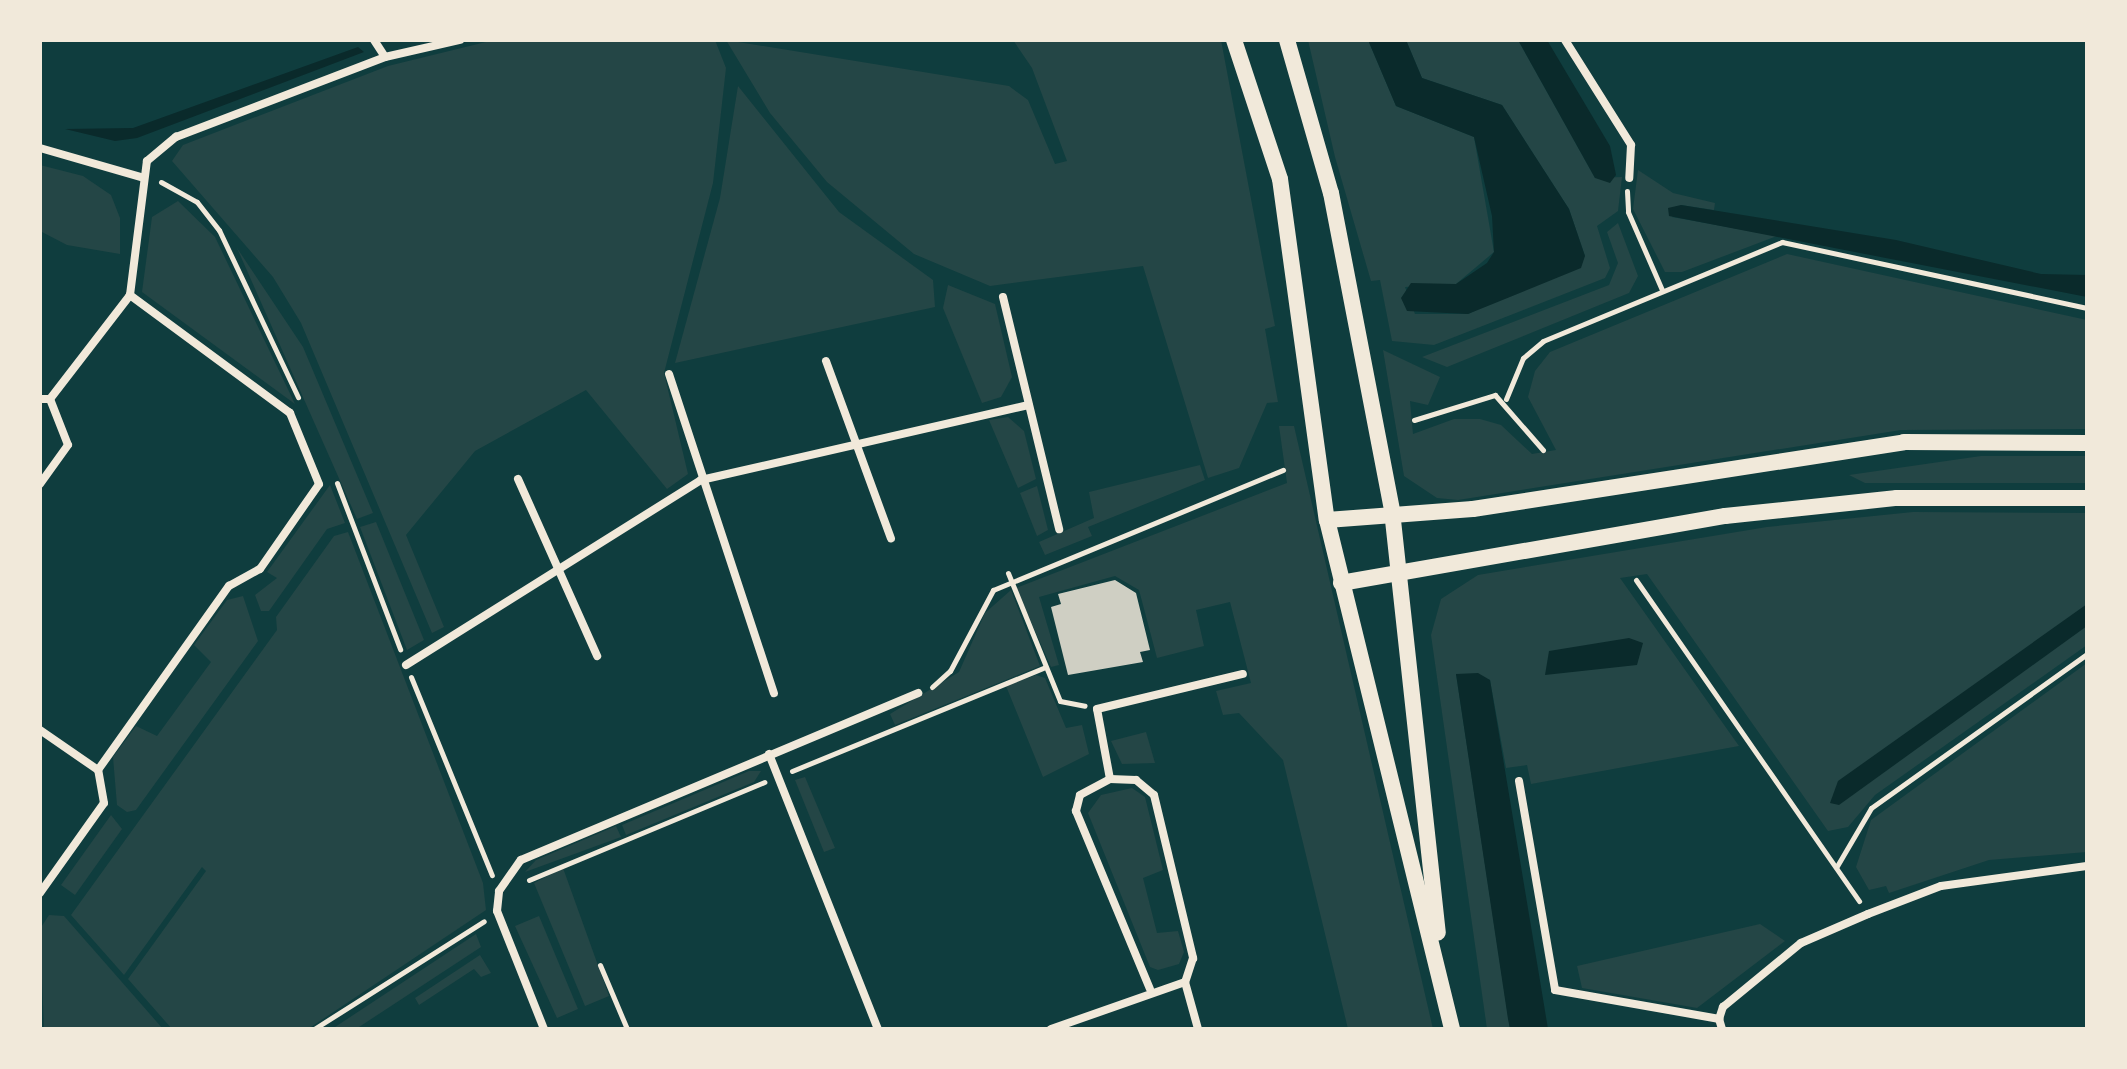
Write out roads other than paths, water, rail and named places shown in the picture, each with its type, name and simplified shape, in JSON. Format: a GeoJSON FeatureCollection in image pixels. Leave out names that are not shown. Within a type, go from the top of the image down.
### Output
{"type":"FeatureCollection","features":[{"type":"Feature","properties":{"kind":"main road"},"geometry":{"type":"LineString","coordinates":[[1234,40],[1280,179],[1327,520],[1452,1029]]}},
{"type":"Feature","properties":{"kind":"main road"},"geometry":{"type":"LineString","coordinates":[[1287,40],[1331,193],[1392,511],[1444,990]]}},
{"type":"Feature","properties":{"kind":"main road"},"geometry":{"type":"LineString","coordinates":[[1327,520],[1392,511],[1473,509],[1904,442],[2087,443]]}},
{"type":"Feature","properties":{"kind":"main road"},"geometry":{"type":"LineString","coordinates":[[1341,583],[1399,576],[1725,516],[1897,498],[2087,498]]}},
{"type":"Feature","properties":{"kind":"street"},"geometry":{"type":"LineString","coordinates":[[374,40],[385,57]]}},
{"type":"Feature","properties":{"kind":"street"},"geometry":{"type":"LineString","coordinates":[[50,399],[130,295],[144,178],[158,147],[176,137],[385,57],[460,40]]}},
{"type":"Feature","properties":{"kind":"street"},"geometry":{"type":"LineString","coordinates":[[1565,40],[1631,145],[1629,178]]}},
{"type":"Feature","properties":{"kind":"street"},"geometry":{"type":"LineString","coordinates":[[40,148],[144,178]]}},
{"type":"Feature","properties":{"kind":"street"},"geometry":{"type":"LineString","coordinates":[[98,770],[229,586],[260,569],[319,484],[290,413],[130,295]]}},
{"type":"Feature","properties":{"kind":"street"},"geometry":{"type":"LineString","coordinates":[[1003,297],[1059,529]]}},
{"type":"Feature","properties":{"kind":"street"},"geometry":{"type":"LineString","coordinates":[[826,361],[891,539]]}},
{"type":"Feature","properties":{"kind":"street"},"geometry":{"type":"LineString","coordinates":[[669,374],[701,480],[774,693]]}},
{"type":"Feature","properties":{"kind":"street"},"geometry":{"type":"LineString","coordinates":[[40,399],[50,399]]}},
{"type":"Feature","properties":{"kind":"street"},"geometry":{"type":"LineString","coordinates":[[40,484],[68,445],[50,399]]}},
{"type":"Feature","properties":{"kind":"street"},"geometry":{"type":"LineString","coordinates":[[406,665],[560,565],[701,480],[853,441],[1029,405]]}},
{"type":"Feature","properties":{"kind":"street"},"geometry":{"type":"LineString","coordinates":[[518,479],[560,565],[597,656]]}},
{"type":"Feature","properties":{"kind":"street"},"geometry":{"type":"LineString","coordinates":[[1110,779],[1097,709],[1243,674]]}},
{"type":"Feature","properties":{"kind":"street"},"geometry":{"type":"LineString","coordinates":[[544,1029],[497,911],[499,891],[539,850],[918,693]]}},
{"type":"Feature","properties":{"kind":"street"},"geometry":{"type":"LineString","coordinates":[[40,730],[98,770],[104,803],[40,893]]}},
{"type":"Feature","properties":{"kind":"street"},"geometry":{"type":"LineString","coordinates":[[769,754],[878,1029]]}},
{"type":"Feature","properties":{"kind":"street"},"geometry":{"type":"LineString","coordinates":[[1150,989],[1076,811],[1080,795],[1110,779],[1136,780],[1154,795],[1193,958],[1185,982],[1198,1029]]}},
{"type":"Feature","properties":{"kind":"street"},"geometry":{"type":"LineString","coordinates":[[1519,781],[1555,990],[1719,1019]]}},
{"type":"Feature","properties":{"kind":"street"},"geometry":{"type":"LineString","coordinates":[[1722,1029],[1719,1019],[1723,1007],[1801,943],[1941,886],[2087,866]]}},
{"type":"Feature","properties":{"kind":"street"},"geometry":{"type":"LineString","coordinates":[[1051,1029],[1150,989],[1185,982]]}}]}
